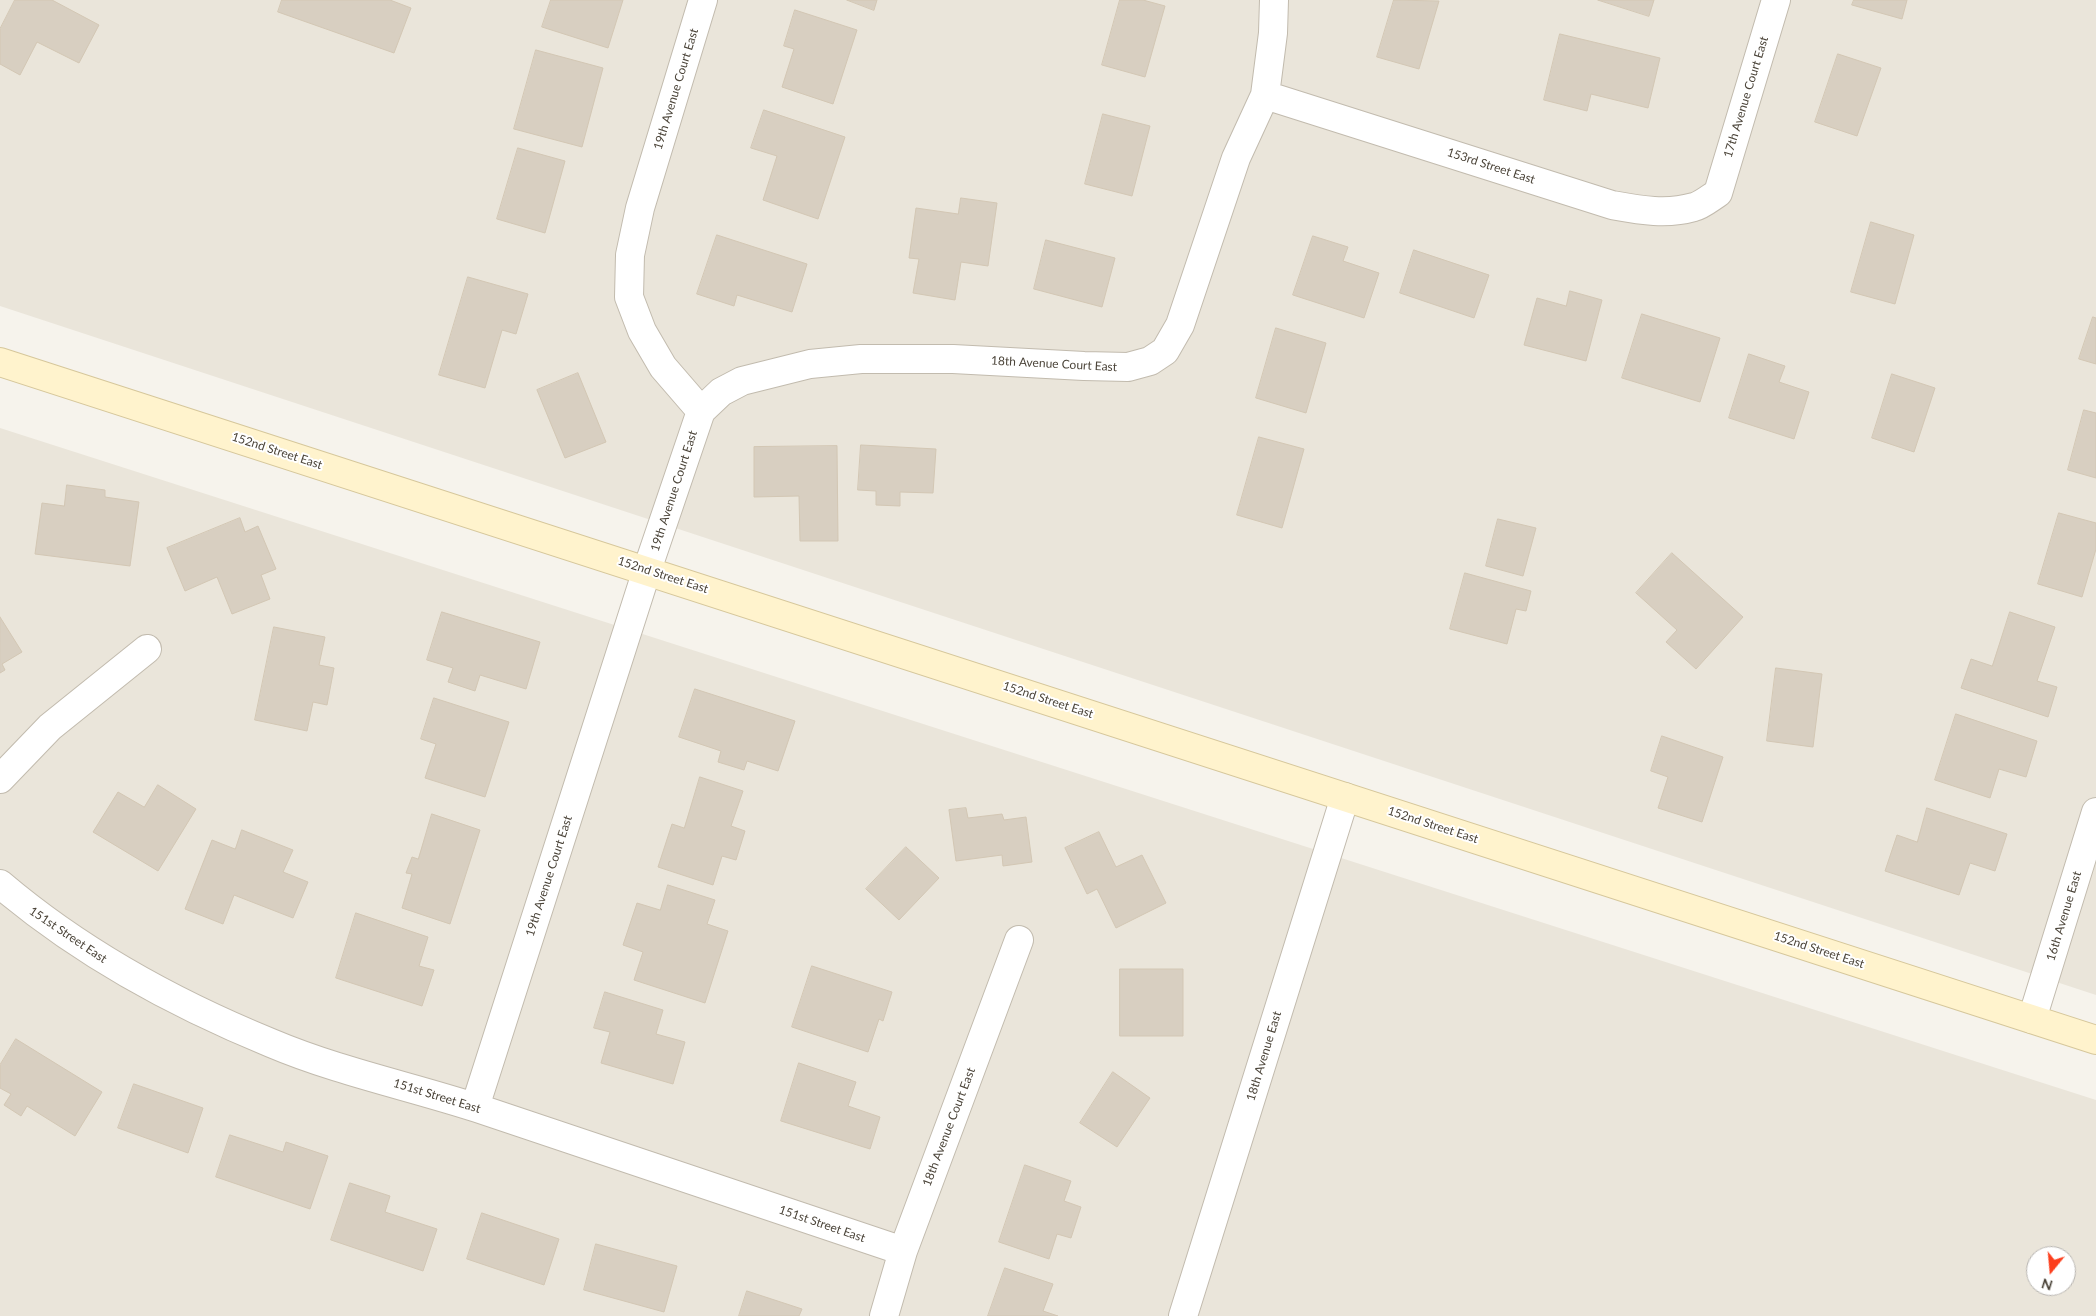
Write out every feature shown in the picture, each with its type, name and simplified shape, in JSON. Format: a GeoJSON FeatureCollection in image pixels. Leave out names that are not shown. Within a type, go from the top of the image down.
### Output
{"type":"FeatureCollection","features":[{"type":"Feature","properties":{"kind":"main road","name":"152nd Street East"},"geometry":{"type":"LineString","coordinates":[[0,362],[2096,1040]]}},
{"type":"Feature","properties":{"kind":"street","name":"19th Avenue Court East"},"geometry":{"type":"LineString","coordinates":[[475,1108],[647,570],[700,411],[663,367],[642,332],[630,297],[630,255],[640,208],[703,0]]}},
{"type":"Feature","properties":{"kind":"street","name":"18th Avenue Court East"},"geometry":{"type":"LineString","coordinates":[[700,411],[720,392],[742,381],[810,364],[861,359],[953,359],[1128,367],[1150,361],[1165,351],[1180,325],[1236,158],[1264,95],[1273,34],[1274,0]]}},
{"type":"Feature","properties":{"kind":"street","name":"17th Avenue Court East"},"geometry":{"type":"LineString","coordinates":[[1718,193],[1776,0]]}},
{"type":"Feature","properties":{"kind":"street","name":"153rd Street East"},"geometry":{"type":"LineString","coordinates":[[1264,95],[1612,204],[1642,210],[1666,212],[1696,207],[1718,193]]}},
{"type":"Feature","properties":{"kind":"street"},"geometry":{"type":"LineString","coordinates":[[0,778],[50,727],[147,649]]}},
{"type":"Feature","properties":{"kind":"street","name":"18th Avenue East"},"geometry":{"type":"LineString","coordinates":[[1183,1316],[1345,797]]}},
{"type":"Feature","properties":{"kind":"street","name":"16th Avenue East"},"geometry":{"type":"LineString","coordinates":[[2032,1019],[2096,812]]}},
{"type":"Feature","properties":{"kind":"street","name":"151st Street East"},"geometry":{"type":"LineString","coordinates":[[0,884],[32,911],[97,957],[181,1001],[271,1043],[333,1065],[475,1108],[902,1251]]}},
{"type":"Feature","properties":{"kind":"street","name":"18th Avenue Court East"},"geometry":{"type":"LineString","coordinates":[[884,1316],[902,1251],[1019,940]]}},
{"type":"Feature","properties":{"kind":"shaded area"},"geometry":{"type":"Polygon","coordinates":[[[0,0],[2096,0],[2096,995],[0,306],[0,0]]]}},
{"type":"Feature","properties":{"kind":"shaded area"},"geometry":{"type":"Polygon","coordinates":[[[0,428],[2096,1100],[2096,1316],[0,1316],[0,428]]]}},
{"type":"Feature","properties":{"kind":"building"},"geometry":{"type":"Polygon","coordinates":[[[15,0],[52,0],[99,25],[79,63],[37,42],[20,75],[0,64],[0,29],[15,0]]]}},
{"type":"Feature","properties":{"kind":"building"},"geometry":{"type":"Polygon","coordinates":[[[282,0],[390,0],[411,8],[394,53],[278,12],[282,0]]]}},
{"type":"Feature","properties":{"kind":"building"},"geometry":{"type":"Polygon","coordinates":[[[551,0],[623,0],[608,48],[542,27],[551,0]]]}},
{"type":"Feature","properties":{"kind":"building"},"geometry":{"type":"Polygon","coordinates":[[[847,0],[877,0],[874,10],[847,0]]]}},
{"type":"Feature","properties":{"kind":"building"},"geometry":{"type":"Polygon","coordinates":[[[1120,0],[1143,0],[1165,6],[1145,77],[1102,65],[1120,0]]]}},
{"type":"Feature","properties":{"kind":"building"},"geometry":{"type":"Polygon","coordinates":[[[1394,0],[1439,1],[1419,69],[1377,57],[1394,0]]]}},
{"type":"Feature","properties":{"kind":"building"},"geometry":{"type":"Polygon","coordinates":[[[1598,0],[1654,0],[1649,16],[1598,0]]]}},
{"type":"Feature","properties":{"kind":"building"},"geometry":{"type":"Polygon","coordinates":[[[1854,0],[1907,0],[1902,19],[1852,5],[1854,0]]]}},
{"type":"Feature","properties":{"kind":"building"},"geometry":{"type":"Polygon","coordinates":[[[795,10],[857,30],[833,104],[782,87],[794,49],[784,46],[795,10]]]}},
{"type":"Feature","properties":{"kind":"building"},"geometry":{"type":"Polygon","coordinates":[[[1560,34],[1660,58],[1648,108],[1591,94],[1587,111],[1544,100],[1560,34]]]}},
{"type":"Feature","properties":{"kind":"building"},"geometry":{"type":"Polygon","coordinates":[[[536,50],[603,68],[582,147],[514,129],[536,50]]]}},
{"type":"Feature","properties":{"kind":"building"},"geometry":{"type":"Polygon","coordinates":[[[1838,54],[1881,68],[1857,136],[1815,122],[1838,54]]]}},
{"type":"Feature","properties":{"kind":"building"},"geometry":{"type":"Polygon","coordinates":[[[764,110],[845,137],[818,219],[763,200],[777,156],[751,148],[764,110]]]}},
{"type":"Feature","properties":{"kind":"building"},"geometry":{"type":"Polygon","coordinates":[[[1103,114],[1150,126],[1132,196],[1085,184],[1103,114]]]}},
{"type":"Feature","properties":{"kind":"building"},"geometry":{"type":"Polygon","coordinates":[[[518,148],[565,161],[545,233],[497,219],[518,148]]]}},
{"type":"Feature","properties":{"kind":"building"},"geometry":{"type":"Polygon","coordinates":[[[961,198],[997,203],[988,266],[961,262],[955,300],[913,293],[919,259],[909,258],[916,208],[958,214],[961,198]]]}},
{"type":"Feature","properties":{"kind":"building"},"geometry":{"type":"Polygon","coordinates":[[[1871,222],[1914,235],[1895,304],[1851,292],[1871,222]]]}},
{"type":"Feature","properties":{"kind":"building"},"geometry":{"type":"Polygon","coordinates":[[[717,235],[807,264],[792,312],[737,295],[734,306],[697,294],[717,235]]]}},
{"type":"Feature","properties":{"kind":"building"},"geometry":{"type":"Polygon","coordinates":[[[1313,236],[1348,247],[1343,261],[1379,273],[1364,318],[1293,295],[1313,236]]]}},
{"type":"Feature","properties":{"kind":"building"},"geometry":{"type":"Polygon","coordinates":[[[1046,240],[1115,258],[1102,307],[1034,289],[1046,240]]]}},
{"type":"Feature","properties":{"kind":"building"},"geometry":{"type":"Polygon","coordinates":[[[1414,250],[1489,275],[1474,318],[1400,293],[1414,250]]]}},
{"type":"Feature","properties":{"kind":"building"},"geometry":{"type":"Polygon","coordinates":[[[468,277],[528,294],[516,334],[502,330],[485,388],[439,375],[468,277]]]}},
{"type":"Feature","properties":{"kind":"building"},"geometry":{"type":"Polygon","coordinates":[[[1570,291],[1602,300],[1586,361],[1524,345],[1537,298],[1566,306],[1570,291]]]}},
{"type":"Feature","properties":{"kind":"building"},"geometry":{"type":"Polygon","coordinates":[[[1642,314],[1720,338],[1700,402],[1622,378],[1642,314]]]}},
{"type":"Feature","properties":{"kind":"building"},"geometry":{"type":"Polygon","coordinates":[[[2093,317],[2096,318],[2096,364],[2079,359],[2093,317]]]}},
{"type":"Feature","properties":{"kind":"building"},"geometry":{"type":"Polygon","coordinates":[[[1276,328],[1326,343],[1306,413],[1256,398],[1276,328]]]}},
{"type":"Feature","properties":{"kind":"building"},"geometry":{"type":"Polygon","coordinates":[[[1749,354],[1785,366],[1779,382],[1809,392],[1794,439],[1729,418],[1749,354]]]}},
{"type":"Feature","properties":{"kind":"building"},"geometry":{"type":"Polygon","coordinates":[[[578,373],[606,442],[565,458],[537,390],[578,373]]]}},
{"type":"Feature","properties":{"kind":"building"},"geometry":{"type":"Polygon","coordinates":[[[1892,374],[1935,388],[1914,452],[1872,438],[1892,374]]]}},
{"type":"Feature","properties":{"kind":"building"},"geometry":{"type":"Polygon","coordinates":[[[2084,410],[2096,413],[2096,478],[2068,470],[2084,410]]]}},
{"type":"Feature","properties":{"kind":"building"},"geometry":{"type":"Polygon","coordinates":[[[1259,437],[1304,449],[1282,528],[1237,515],[1259,437]]]}},
{"type":"Feature","properties":{"kind":"building"},"geometry":{"type":"Polygon","coordinates":[[[861,445],[936,449],[933,493],[900,492],[900,506],[876,505],[876,491],[858,490],[861,445]]]}},
{"type":"Feature","properties":{"kind":"building"},"geometry":{"type":"Polygon","coordinates":[[[837,446],[838,541],[800,541],[799,496],[754,497],[754,447],[837,446]]]}},
{"type":"Feature","properties":{"kind":"building"},"geometry":{"type":"Polygon","coordinates":[[[67,485],[105,490],[105,497],[139,502],[130,566],[35,554],[42,503],[64,506],[67,485]]]}},
{"type":"Feature","properties":{"kind":"building"},"geometry":{"type":"Polygon","coordinates":[[[2059,513],[2096,523],[2096,549],[2082,597],[2038,584],[2059,513]]]}},
{"type":"Feature","properties":{"kind":"building"},"geometry":{"type":"Polygon","coordinates":[[[240,518],[245,532],[258,526],[276,569],[261,575],[270,599],[232,614],[217,577],[185,591],[167,548],[240,518]]]}},
{"type":"Feature","properties":{"kind":"building"},"geometry":{"type":"Polygon","coordinates":[[[1498,519],[1536,528],[1523,576],[1486,566],[1498,519]]]}},
{"type":"Feature","properties":{"kind":"building"},"geometry":{"type":"Polygon","coordinates":[[[1672,553],[1743,617],[1696,669],[1666,642],[1677,630],[1636,593],[1672,553]]]}},
{"type":"Feature","properties":{"kind":"building"},"geometry":{"type":"Polygon","coordinates":[[[1465,573],[1531,591],[1526,611],[1516,609],[1507,644],[1450,629],[1465,573]]]}},
{"type":"Feature","properties":{"kind":"building"},"geometry":{"type":"Polygon","coordinates":[[[442,612],[540,642],[526,689],[480,675],[475,691],[448,682],[453,668],[427,660],[442,612]]]}},
{"type":"Feature","properties":{"kind":"building"},"geometry":{"type":"Polygon","coordinates":[[[2010,612],[2055,627],[2037,681],[2057,687],[2048,717],[1961,688],[1971,659],[1992,666],[2010,612]]]}},
{"type":"Feature","properties":{"kind":"building"},"geometry":{"type":"Polygon","coordinates":[[[0,617],[22,652],[2,664],[5,670],[0,673],[0,617]]]}},
{"type":"Feature","properties":{"kind":"building"},"geometry":{"type":"Polygon","coordinates":[[[274,627],[325,637],[319,665],[334,668],[327,705],[313,702],[307,731],[255,720],[274,627]]]}},
{"type":"Feature","properties":{"kind":"building"},"geometry":{"type":"Polygon","coordinates":[[[1776,668],[1822,674],[1813,747],[1767,741],[1776,668]]]}},
{"type":"Feature","properties":{"kind":"building"},"geometry":{"type":"Polygon","coordinates":[[[695,689],[795,721],[778,771],[747,761],[744,770],[718,762],[721,751],[679,737],[695,689]]]}},
{"type":"Feature","properties":{"kind":"building"},"geometry":{"type":"Polygon","coordinates":[[[434,698],[509,722],[485,797],[425,778],[436,744],[421,739],[434,698]]]}},
{"type":"Feature","properties":{"kind":"building"},"geometry":{"type":"Polygon","coordinates":[[[1956,714],[2037,741],[2026,777],[1999,769],[1990,798],[1935,780],[1956,714]]]}},
{"type":"Feature","properties":{"kind":"building"},"geometry":{"type":"Polygon","coordinates":[[[1662,736],[1723,757],[1702,822],[1658,808],[1668,777],[1651,771],[1662,736]]]}},
{"type":"Feature","properties":{"kind":"building"},"geometry":{"type":"Polygon","coordinates":[[[700,777],[743,791],[731,826],[745,831],[736,860],[722,856],[713,885],[658,867],[672,824],[684,828],[700,777]]]}},
{"type":"Feature","properties":{"kind":"building"},"geometry":{"type":"Polygon","coordinates":[[[158,785],[196,809],[158,871],[93,832],[118,792],[144,807],[158,785]]]}},
{"type":"Feature","properties":{"kind":"building"},"geometry":{"type":"Polygon","coordinates":[[[966,808],[968,818],[1002,814],[1004,820],[1026,817],[1032,862],[1003,866],[1002,855],[956,861],[949,810],[966,808]]]}},
{"type":"Feature","properties":{"kind":"building"},"geometry":{"type":"Polygon","coordinates":[[[1927,808],[2007,834],[1995,871],[1970,863],[1959,895],[1885,871],[1897,835],[1917,842],[1927,808]]]}},
{"type":"Feature","properties":{"kind":"building"},"geometry":{"type":"Polygon","coordinates":[[[432,814],[480,830],[450,924],[402,908],[412,874],[406,873],[412,857],[418,859],[432,814]]]}},
{"type":"Feature","properties":{"kind":"building"},"geometry":{"type":"Polygon","coordinates":[[[242,830],[293,850],[283,872],[308,882],[293,918],[234,895],[223,924],[185,909],[212,840],[235,849],[242,830]]]}},
{"type":"Feature","properties":{"kind":"building"},"geometry":{"type":"Polygon","coordinates":[[[1099,832],[1116,867],[1142,855],[1166,903],[1116,928],[1097,889],[1087,894],[1065,848],[1099,832]]]}},
{"type":"Feature","properties":{"kind":"building"},"geometry":{"type":"Polygon","coordinates":[[[906,847],[939,878],[899,920],[866,889],[906,847]]]}},
{"type":"Feature","properties":{"kind":"building"},"geometry":{"type":"Polygon","coordinates":[[[668,885],[715,900],[707,924],[728,931],[705,1003],[634,980],[643,952],[623,945],[637,903],[660,910],[668,885]]]}},
{"type":"Feature","properties":{"kind":"building"},"geometry":{"type":"Polygon","coordinates":[[[356,913],[428,937],[419,966],[434,970],[422,1006],[336,978],[356,913]]]}},
{"type":"Feature","properties":{"kind":"building"},"geometry":{"type":"Polygon","coordinates":[[[812,966],[892,992],[883,1021],[879,1019],[868,1052],[792,1027],[812,966]]]}},
{"type":"Feature","properties":{"kind":"building"},"geometry":{"type":"Polygon","coordinates":[[[1120,969],[1183,969],[1183,1036],[1120,1036],[1120,969]]]}},
{"type":"Feature","properties":{"kind":"building"},"geometry":{"type":"Polygon","coordinates":[[[605,992],[663,1010],[656,1034],[685,1042],[673,1084],[601,1063],[610,1032],[594,1028],[605,992]]]}},
{"type":"Feature","properties":{"kind":"building"},"geometry":{"type":"Polygon","coordinates":[[[16,1039],[102,1092],[75,1136],[27,1106],[21,1116],[4,1105],[11,1094],[0,1088],[0,1065],[16,1039]]]}},
{"type":"Feature","properties":{"kind":"building"},"geometry":{"type":"Polygon","coordinates":[[[799,1063],[856,1082],[848,1106],[880,1117],[870,1149],[781,1121],[799,1063]]]}},
{"type":"Feature","properties":{"kind":"building"},"geometry":{"type":"Polygon","coordinates":[[[1113,1072],[1150,1098],[1117,1147],[1080,1123],[1113,1072]]]}},
{"type":"Feature","properties":{"kind":"building"},"geometry":{"type":"Polygon","coordinates":[[[134,1084],[203,1108],[188,1153],[118,1128],[134,1084]]]}},
{"type":"Feature","properties":{"kind":"building"},"geometry":{"type":"Polygon","coordinates":[[[230,1135],[283,1152],[286,1142],[328,1156],[310,1209],[216,1177],[230,1135]]]}},
{"type":"Feature","properties":{"kind":"building"},"geometry":{"type":"Polygon","coordinates":[[[1025,1165],[1071,1181],[1064,1201],[1081,1207],[1071,1238],[1057,1234],[1049,1259],[999,1242],[1025,1165]]]}},
{"type":"Feature","properties":{"kind":"building"},"geometry":{"type":"Polygon","coordinates":[[[350,1183],[390,1196],[385,1212],[437,1229],[423,1271],[331,1240],[350,1183]]]}},
{"type":"Feature","properties":{"kind":"building"},"geometry":{"type":"Polygon","coordinates":[[[482,1213],[559,1239],[544,1285],[467,1259],[482,1213]]]}},
{"type":"Feature","properties":{"kind":"building"},"geometry":{"type":"Polygon","coordinates":[[[596,1244],[677,1266],[664,1312],[584,1290],[596,1244]]]}},
{"type":"Feature","properties":{"kind":"building"},"geometry":{"type":"Polygon","coordinates":[[[1005,1268],[1053,1284],[1043,1311],[1058,1316],[988,1316],[1005,1268]]]}},
{"type":"Feature","properties":{"kind":"building"},"geometry":{"type":"Polygon","coordinates":[[[747,1291],[802,1309],[799,1316],[739,1316],[747,1291]]]}}]}
